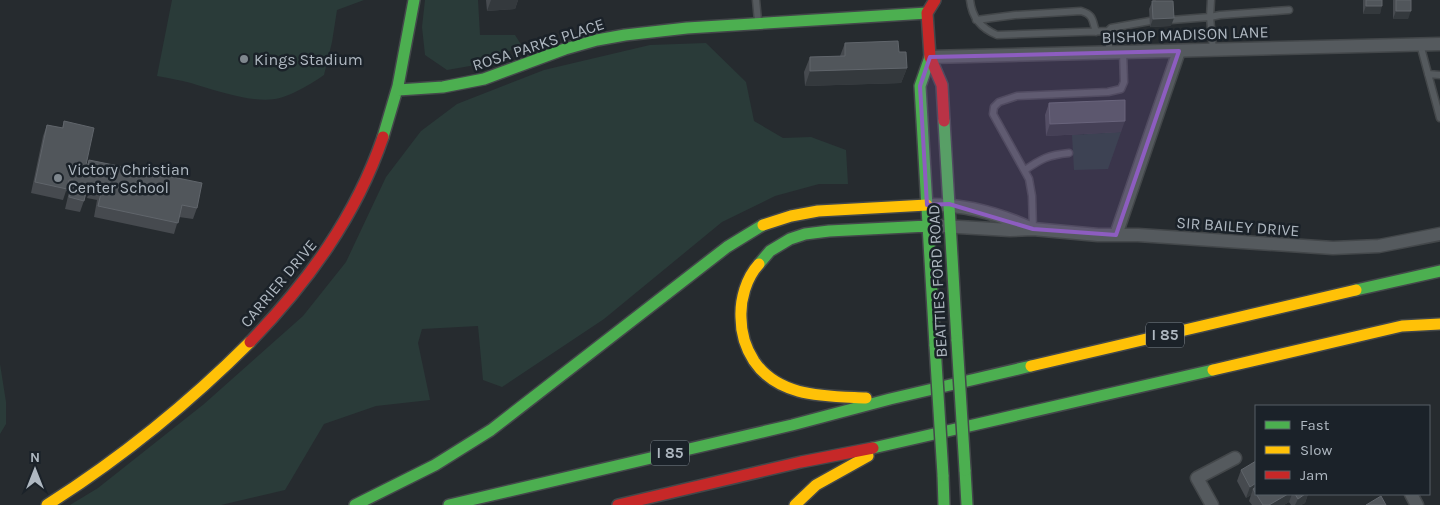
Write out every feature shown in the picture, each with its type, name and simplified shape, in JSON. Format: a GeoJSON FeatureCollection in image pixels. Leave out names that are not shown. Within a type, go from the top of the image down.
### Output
{"type":"FeatureCollection","features":[{"type":"Feature","properties":{"kind":"main road","name":"CARRIER DRIVE"},"geometry":{"type":"LineString","coordinates":[[48,505],[123,454],[181,408],[247,346],[299,289],[334,240],[359,195],[382,141],[398,90],[414,0]]}},
{"type":"Feature","properties":{"kind":"main road"},"geometry":{"type":"LineString","coordinates":[[916,0],[927,13],[935,0]]}},
{"type":"Feature","properties":{"kind":"main road","name":"ROSA PARKS PLACE"},"geometry":{"type":"LineString","coordinates":[[398,90],[443,87],[477,81],[565,49],[625,35],[679,28],[927,13]]}},
{"type":"Feature","properties":{"kind":"main road","name":"BEATTIES FORD ROAD"},"geometry":{"type":"LineString","coordinates":[[927,13],[930,57],[942,85],[966,505]]}},
{"type":"Feature","properties":{"kind":"main road","name":"BEATTIES FORD ROAD"},"geometry":{"type":"LineString","coordinates":[[930,57],[920,86],[944,505]]}},
{"type":"Feature","properties":{"kind":"main road"},"geometry":{"type":"LineString","coordinates":[[355,505],[421,474],[481,438],[727,247],[752,231],[778,219],[806,213],[927,205]]}},
{"type":"Feature","properties":{"kind":"main road"},"geometry":{"type":"LineString","coordinates":[[890,399],[808,394],[788,389],[768,377],[753,362],[743,343],[740,322],[742,298],[750,278],[762,260],[778,245],[798,236],[820,232],[928,226]]}},
{"type":"Feature","properties":{"kind":"main road","name":"I 85"},"geometry":{"type":"LineString","coordinates":[[449,505],[792,425],[890,399],[1440,271]]}},
{"type":"Feature","properties":{"kind":"main road","name":"I 85"},"geometry":{"type":"LineString","coordinates":[[618,505],[801,462],[886,446],[1440,316]]}},
{"type":"Feature","properties":{"kind":"main road"},"geometry":{"type":"LineString","coordinates":[[1402,326],[1440,324]]}},
{"type":"Feature","properties":{"kind":"main road"},"geometry":{"type":"LineString","coordinates":[[795,505],[821,482],[886,446]]}},
{"type":"Feature","properties":{"kind":"street","name":"BISHOP MADISON LANE"},"geometry":{"type":"LineString","coordinates":[[930,57],[1440,44]]}},
{"type":"Feature","properties":{"kind":"street"},"geometry":{"type":"LineString","coordinates":[[1116,235],[1179,51]]}},
{"type":"Feature","properties":{"kind":"street","name":"SIR BAILEY DRIVE"},"geometry":{"type":"LineString","coordinates":[[927,205],[949,204],[1011,220],[1033,229]]}},
{"type":"Feature","properties":{"kind":"street","name":"SIR BAILEY DRIVE"},"geometry":{"type":"LineString","coordinates":[[928,226],[1010,230],[1033,229],[1098,235],[1138,235],[1333,248],[1379,246],[1440,234]]}},
{"type":"Feature","properties":{"kind":"street"},"geometry":{"type":"LineString","coordinates":[[1212,505],[1197,478],[1235,458]]}},
{"type":"Feature","properties":{"kind":"lane"},"geometry":{"type":"LineString","coordinates":[[756,0],[758,23]]}},
{"type":"Feature","properties":{"kind":"lane"},"geometry":{"type":"LineString","coordinates":[[970,0],[976,20],[987,31],[997,35],[1109,31],[1111,28],[1150,21]]}},
{"type":"Feature","properties":{"kind":"lane"},"geometry":{"type":"LineString","coordinates":[[1211,0],[1210,17],[1213,50]]}},
{"type":"Feature","properties":{"kind":"lane"},"geometry":{"type":"LineString","coordinates":[[1171,20],[1210,17],[1220,14],[1289,10]]}},
{"type":"Feature","properties":{"kind":"lane"},"geometry":{"type":"LineString","coordinates":[[976,20],[1015,15],[1081,11],[1088,13],[1091,17],[1096,32]]}},
{"type":"Feature","properties":{"kind":"lane"},"geometry":{"type":"LineString","coordinates":[[1109,31],[1109,52]]}},
{"type":"Feature","properties":{"kind":"lane"},"geometry":{"type":"LineString","coordinates":[[1420,44],[1440,118]]}},
{"type":"Feature","properties":{"kind":"lane"},"geometry":{"type":"LineString","coordinates":[[1033,229],[1032,196],[1029,179],[993,114],[994,107],[999,102],[1017,96],[1108,92],[1121,89],[1124,82],[1123,52]]}},
{"type":"Feature","properties":{"kind":"lane"},"geometry":{"type":"LineString","coordinates":[[1428,74],[1440,75]]}},
{"type":"Feature","properties":{"kind":"lane"},"geometry":{"type":"LineString","coordinates":[[1025,170],[1053,154],[1068,153]]}},
{"type":"Feature","properties":{"kind":"highlighted area"},"geometry":{"type":"Polygon","coordinates":[[[1179,51],[1116,235],[1033,229],[949,204],[927,205],[920,86],[930,57],[1179,51]]]}},
{"type":"Feature","properties":{"kind":"shaded area","name":"Kings Stadium"},"geometry":{"type":"Polygon","coordinates":[[[172,0],[364,0],[337,10],[324,75],[287,96],[265,100],[233,95],[157,76],[172,0]]]}},
{"type":"Feature","properties":{"kind":"shaded area"},"geometry":{"type":"Polygon","coordinates":[[[425,0],[478,0],[480,35],[515,35],[522,46],[470,66],[447,70],[425,55],[422,27],[425,0]]]}},
{"type":"Feature","properties":{"kind":"shaded area"},"geometry":{"type":"Polygon","coordinates":[[[706,43],[746,82],[754,121],[783,138],[811,137],[846,150],[848,184],[819,184],[775,196],[722,222],[604,319],[502,387],[483,380],[478,326],[422,329],[418,343],[430,400],[376,406],[324,424],[285,490],[221,505],[70,505],[98,488],[204,404],[303,316],[346,262],[386,177],[421,131],[457,104],[544,70],[650,45],[706,43]]]}},
{"type":"Feature","properties":{"kind":"shaded area"},"geometry":{"type":"Polygon","coordinates":[[[1121,132],[1108,169],[1074,170],[1072,135],[1121,132]]]}},
{"type":"Feature","properties":{"kind":"shaded area"},"geometry":{"type":"Polygon","coordinates":[[[0,364],[6,402],[6,424],[0,434],[0,364]]]}},
{"type":"Feature","properties":{"kind":"building"},"geometry":{"type":"Polygon","coordinates":[[[1366,0],[1382,0],[1382,6],[1366,6],[1366,0]]]}},
{"type":"Feature","properties":{"kind":"building"},"geometry":{"type":"Polygon","coordinates":[[[1396,0],[1411,0],[1411,11],[1396,11],[1396,0]]]}},
{"type":"Feature","properties":{"kind":"building"},"geometry":{"type":"Polygon","coordinates":[[[1152,1],[1173,1],[1174,18],[1153,19],[1152,1]]]}},
{"type":"Feature","properties":{"kind":"building"},"geometry":{"type":"Polygon","coordinates":[[[898,41],[899,52],[906,52],[907,68],[810,71],[810,57],[845,56],[845,43],[898,41]]]}},
{"type":"Feature","properties":{"kind":"building"},"geometry":{"type":"Polygon","coordinates":[[[1125,100],[1125,121],[1050,124],[1049,103],[1125,100]]]}},
{"type":"Feature","properties":{"kind":"building","name":"Victory Christian Center School"},"geometry":{"type":"Polygon","coordinates":[[[64,121],[94,128],[84,174],[86,174],[89,160],[202,183],[197,208],[182,205],[178,223],[98,206],[102,189],[92,187],[92,184],[88,183],[84,201],[69,197],[73,180],[69,180],[67,189],[35,182],[47,125],[63,128],[64,121]]]}},
{"type":"Feature","properties":{"kind":"building"},"geometry":{"type":"Polygon","coordinates":[[[1255,462],[1255,484],[1250,487],[1241,470],[1255,462]]]}},
{"type":"Feature","properties":{"kind":"building"},"geometry":{"type":"Polygon","coordinates":[[[1257,495],[1286,495],[1269,505],[1263,505],[1257,495]]]}},
{"type":"Feature","properties":{"kind":"building"},"geometry":{"type":"Polygon","coordinates":[[[1296,495],[1304,495],[1298,499],[1296,495]]]}},
{"type":"Feature","properties":{"kind":"building"},"geometry":{"type":"Polygon","coordinates":[[[1381,496],[1386,505],[1366,505],[1381,496]]]}},
{"type":"Feature","properties":{"kind":"traffic: fast"},"geometry":{"type":"LineString","coordinates":[[383,137],[398,86],[414,0]]}},
{"type":"Feature","properties":{"kind":"traffic: fast"},"geometry":{"type":"LineString","coordinates":[[398,90],[443,87],[484,79],[565,49],[625,35],[687,28],[927,13]]}},
{"type":"Feature","properties":{"kind":"traffic: fast"},"geometry":{"type":"LineString","coordinates":[[930,57],[920,86],[935,346]]}},
{"type":"Feature","properties":{"kind":"traffic: fast"},"geometry":{"type":"LineString","coordinates":[[944,121],[957,341]]}},
{"type":"Feature","properties":{"kind":"traffic: fast"},"geometry":{"type":"LineString","coordinates":[[355,505],[435,465],[491,430],[727,247],[763,225]]}},
{"type":"Feature","properties":{"kind":"traffic: fast"},"geometry":{"type":"LineString","coordinates":[[759,264],[770,251],[790,239],[805,234],[928,226]]}},
{"type":"Feature","properties":{"kind":"traffic: fast"},"geometry":{"type":"LineString","coordinates":[[1356,290],[1440,271]]}},
{"type":"Feature","properties":{"kind":"traffic: fast"},"geometry":{"type":"LineString","coordinates":[[957,341],[965,470]]}},
{"type":"Feature","properties":{"kind":"traffic: fast"},"geometry":{"type":"LineString","coordinates":[[935,346],[943,475]]}},
{"type":"Feature","properties":{"kind":"traffic: fast"},"geometry":{"type":"LineString","coordinates":[[449,505],[792,425],[890,399],[1031,366]]}},
{"type":"Feature","properties":{"kind":"traffic: fast"},"geometry":{"type":"LineString","coordinates":[[873,448],[1213,370]]}},
{"type":"Feature","properties":{"kind":"traffic: fast"},"geometry":{"type":"LineString","coordinates":[[965,470],[967,505]]}},
{"type":"Feature","properties":{"kind":"traffic: fast"},"geometry":{"type":"LineString","coordinates":[[943,475],[944,505]]}},
{"type":"Feature","properties":{"kind":"traffic: slow"},"geometry":{"type":"LineString","coordinates":[[763,225],[791,216],[818,211],[927,205]]}},
{"type":"Feature","properties":{"kind":"traffic: slow"},"geometry":{"type":"LineString","coordinates":[[759,264],[747,282],[741,311],[744,340],[754,361],[764,373],[776,382],[804,393],[866,398]]}},
{"type":"Feature","properties":{"kind":"traffic: slow"},"geometry":{"type":"LineString","coordinates":[[1031,366],[1356,290]]}},
{"type":"Feature","properties":{"kind":"traffic: slow"},"geometry":{"type":"LineString","coordinates":[[1213,370],[1402,326],[1440,324]]}},
{"type":"Feature","properties":{"kind":"traffic: slow"},"geometry":{"type":"LineString","coordinates":[[47,505],[153,429],[203,387],[250,342]]}},
{"type":"Feature","properties":{"kind":"traffic: slow"},"geometry":{"type":"LineString","coordinates":[[795,505],[816,485],[868,456]]}},
{"type":"Feature","properties":{"kind":"traffic: jam"},"geometry":{"type":"LineString","coordinates":[[935,0],[927,13],[930,57],[942,85],[944,121]]}},
{"type":"Feature","properties":{"kind":"traffic: jam"},"geometry":{"type":"LineString","coordinates":[[250,342],[291,296],[328,247],[359,194],[383,137]]}},
{"type":"Feature","properties":{"kind":"traffic: jam"},"geometry":{"type":"LineString","coordinates":[[618,505],[801,462],[873,448]]}},
{"type":"Feature","properties":{"kind":"place","name":"Kings Stadium"},"geometry":{"type":"Point","coordinates":[244,59]}},
{"type":"Feature","properties":{"kind":"place","name":"Victory Christian Center School"},"geometry":{"type":"Point","coordinates":[58,178]}}]}
